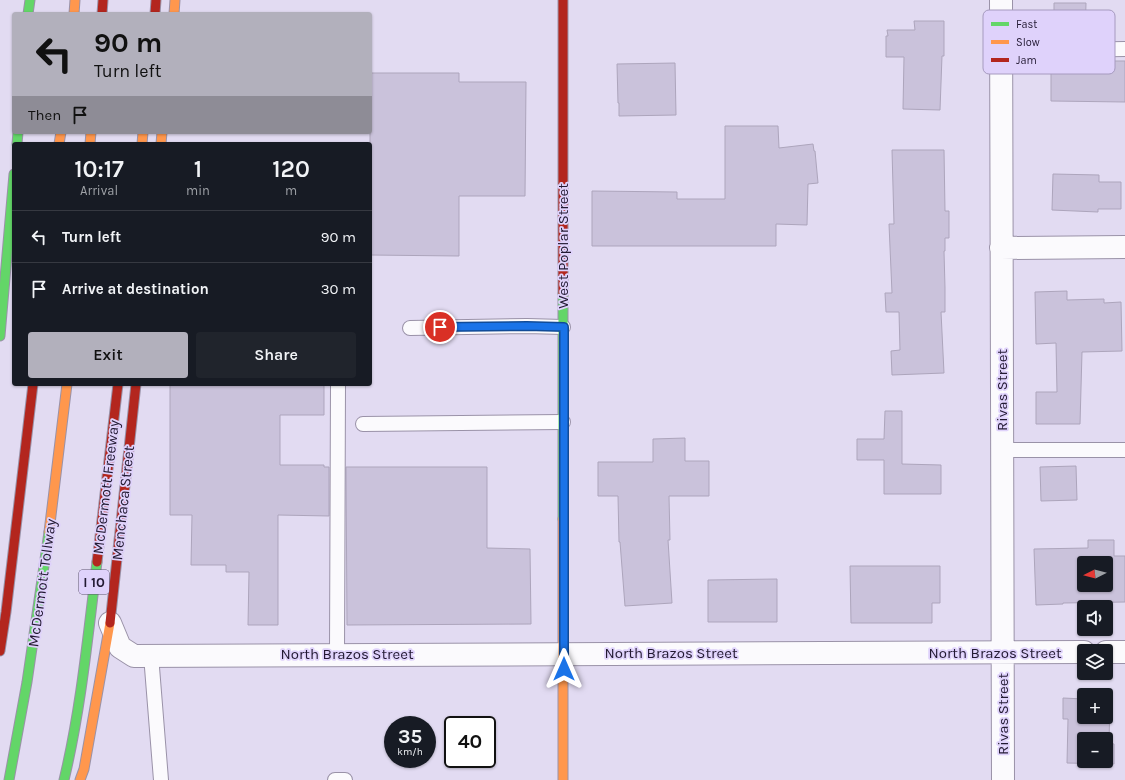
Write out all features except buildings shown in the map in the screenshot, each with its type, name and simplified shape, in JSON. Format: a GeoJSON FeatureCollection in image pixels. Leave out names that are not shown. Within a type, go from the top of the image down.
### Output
{"type":"FeatureCollection","features":[{"type":"Feature","properties":{"kind":"main road"},"geometry":{"type":"LineString","coordinates":[[28,12],[30,0]]}},
{"type":"Feature","properties":{"kind":"main road"},"geometry":{"type":"LineString","coordinates":[[74,12],[75,0]]}},
{"type":"Feature","properties":{"kind":"main road"},"geometry":{"type":"LineString","coordinates":[[102,12],[103,0]]}},
{"type":"Feature","properties":{"kind":"main road"},"geometry":{"type":"LineString","coordinates":[[155,12],[156,0]]}},
{"type":"Feature","properties":{"kind":"main road"},"geometry":{"type":"LineString","coordinates":[[174,12],[175,0]]}},
{"type":"Feature","properties":{"kind":"main road","name":"West Poplar Street"},"geometry":{"type":"LineString","coordinates":[[563,0],[563,780]]}},
{"type":"Feature","properties":{"kind":"main road"},"geometry":{"type":"LineString","coordinates":[[0,336],[12,197]]}},
{"type":"Feature","properties":{"kind":"main road","name":"McDermott Tollway"},"geometry":{"type":"LineString","coordinates":[[0,651],[33,386]]}},
{"type":"Feature","properties":{"kind":"main road","name":"McDermott Tollway"},"geometry":{"type":"LineString","coordinates":[[9,780],[18,738],[36,627],[67,386]]}},
{"type":"Feature","properties":{"kind":"main road","name":"McDermott Freeway"},"geometry":{"type":"LineString","coordinates":[[64,780],[87,647],[118,386]]}},
{"type":"Feature","properties":{"kind":"main road","name":"Menchaca Street"},"geometry":{"type":"LineString","coordinates":[[80,780],[84,769],[110,623],[136,386]]}},
{"type":"Feature","properties":{"kind":"street","name":"Rivas Street"},"geometry":{"type":"LineString","coordinates":[[1000,0],[1000,10]]}},
{"type":"Feature","properties":{"kind":"street","name":"Rivas Street"},"geometry":{"type":"LineString","coordinates":[[1001,74],[1003,780]]}},
{"type":"Feature","properties":{"kind":"street"},"geometry":{"type":"LineString","coordinates":[[1001,248],[1125,247]]}},
{"type":"Feature","properties":{"kind":"street","name":"North Brazos Street"},"geometry":{"type":"LineString","coordinates":[[110,623],[120,647],[134,656],[1077,652]]}},
{"type":"Feature","properties":{"kind":"street"},"geometry":{"type":"LineString","coordinates":[[1113,652],[1125,652]]}},
{"type":"Feature","properties":{"kind":"lane"},"geometry":{"type":"LineString","coordinates":[[1115,49],[1125,49]]}},
{"type":"Feature","properties":{"kind":"lane"},"geometry":{"type":"LineString","coordinates":[[410,328],[527,326],[564,327]]}},
{"type":"Feature","properties":{"kind":"lane"},"geometry":{"type":"LineString","coordinates":[[337,654],[338,386]]}},
{"type":"Feature","properties":{"kind":"lane"},"geometry":{"type":"LineString","coordinates":[[363,424],[563,422]]}},
{"type":"Feature","properties":{"kind":"lane"},"geometry":{"type":"LineString","coordinates":[[1002,450],[1125,450]]}},
{"type":"Feature","properties":{"kind":"lane"},"geometry":{"type":"LineString","coordinates":[[151,655],[161,780]]}},
{"type":"Feature","properties":{"kind":"lane"},"geometry":{"type":"LineString","coordinates":[[335,780],[345,780]]}},
{"type":"Feature","properties":{"kind":"traffic: fast"},"geometry":{"type":"LineString","coordinates":[[28,12],[30,0]]}},
{"type":"Feature","properties":{"kind":"traffic: fast"},"geometry":{"type":"LineString","coordinates":[[17,142],[18,134]]}},
{"type":"Feature","properties":{"kind":"traffic: fast"},"geometry":{"type":"LineString","coordinates":[[0,336],[12,197]]}},
{"type":"Feature","properties":{"kind":"traffic: fast"},"geometry":{"type":"LineString","coordinates":[[563,294],[563,519]]}},
{"type":"Feature","properties":{"kind":"traffic: fast"},"geometry":{"type":"LineString","coordinates":[[9,780],[27,682],[49,532]]}},
{"type":"Feature","properties":{"kind":"traffic: fast"},"geometry":{"type":"LineString","coordinates":[[64,780],[80,699],[97,562]]}},
{"type":"Feature","properties":{"kind":"traffic: slow"},"geometry":{"type":"LineString","coordinates":[[74,12],[75,0]]}},
{"type":"Feature","properties":{"kind":"traffic: slow"},"geometry":{"type":"LineString","coordinates":[[174,12],[175,0]]}},
{"type":"Feature","properties":{"kind":"traffic: slow"},"geometry":{"type":"LineString","coordinates":[[59,142],[61,134]]}},
{"type":"Feature","properties":{"kind":"traffic: slow"},"geometry":{"type":"LineString","coordinates":[[90,142],[91,134]]}},
{"type":"Feature","properties":{"kind":"traffic: slow"},"geometry":{"type":"LineString","coordinates":[[142,142],[143,134]]}},
{"type":"Feature","properties":{"kind":"traffic: slow"},"geometry":{"type":"LineString","coordinates":[[161,142],[162,134]]}},
{"type":"Feature","properties":{"kind":"traffic: slow"},"geometry":{"type":"LineString","coordinates":[[49,532],[67,386]]}},
{"type":"Feature","properties":{"kind":"traffic: slow"},"geometry":{"type":"LineString","coordinates":[[563,519],[563,780]]}},
{"type":"Feature","properties":{"kind":"traffic: slow"},"geometry":{"type":"LineString","coordinates":[[80,780],[84,769],[110,623]]}},
{"type":"Feature","properties":{"kind":"traffic: jam"},"geometry":{"type":"LineString","coordinates":[[102,12],[103,0]]}},
{"type":"Feature","properties":{"kind":"traffic: jam"},"geometry":{"type":"LineString","coordinates":[[155,12],[156,0]]}},
{"type":"Feature","properties":{"kind":"traffic: jam"},"geometry":{"type":"LineString","coordinates":[[563,0],[563,294]]}},
{"type":"Feature","properties":{"kind":"traffic: jam"},"geometry":{"type":"LineString","coordinates":[[0,651],[33,386]]}},
{"type":"Feature","properties":{"kind":"traffic: jam"},"geometry":{"type":"LineString","coordinates":[[97,562],[118,386]]}},
{"type":"Feature","properties":{"kind":"traffic: jam"},"geometry":{"type":"LineString","coordinates":[[110,623],[136,386]]}},
{"type":"Feature","properties":{"kind":"route"},"geometry":{"type":"LineString","coordinates":[[440,327],[564,327],[564,669]]}}]}
